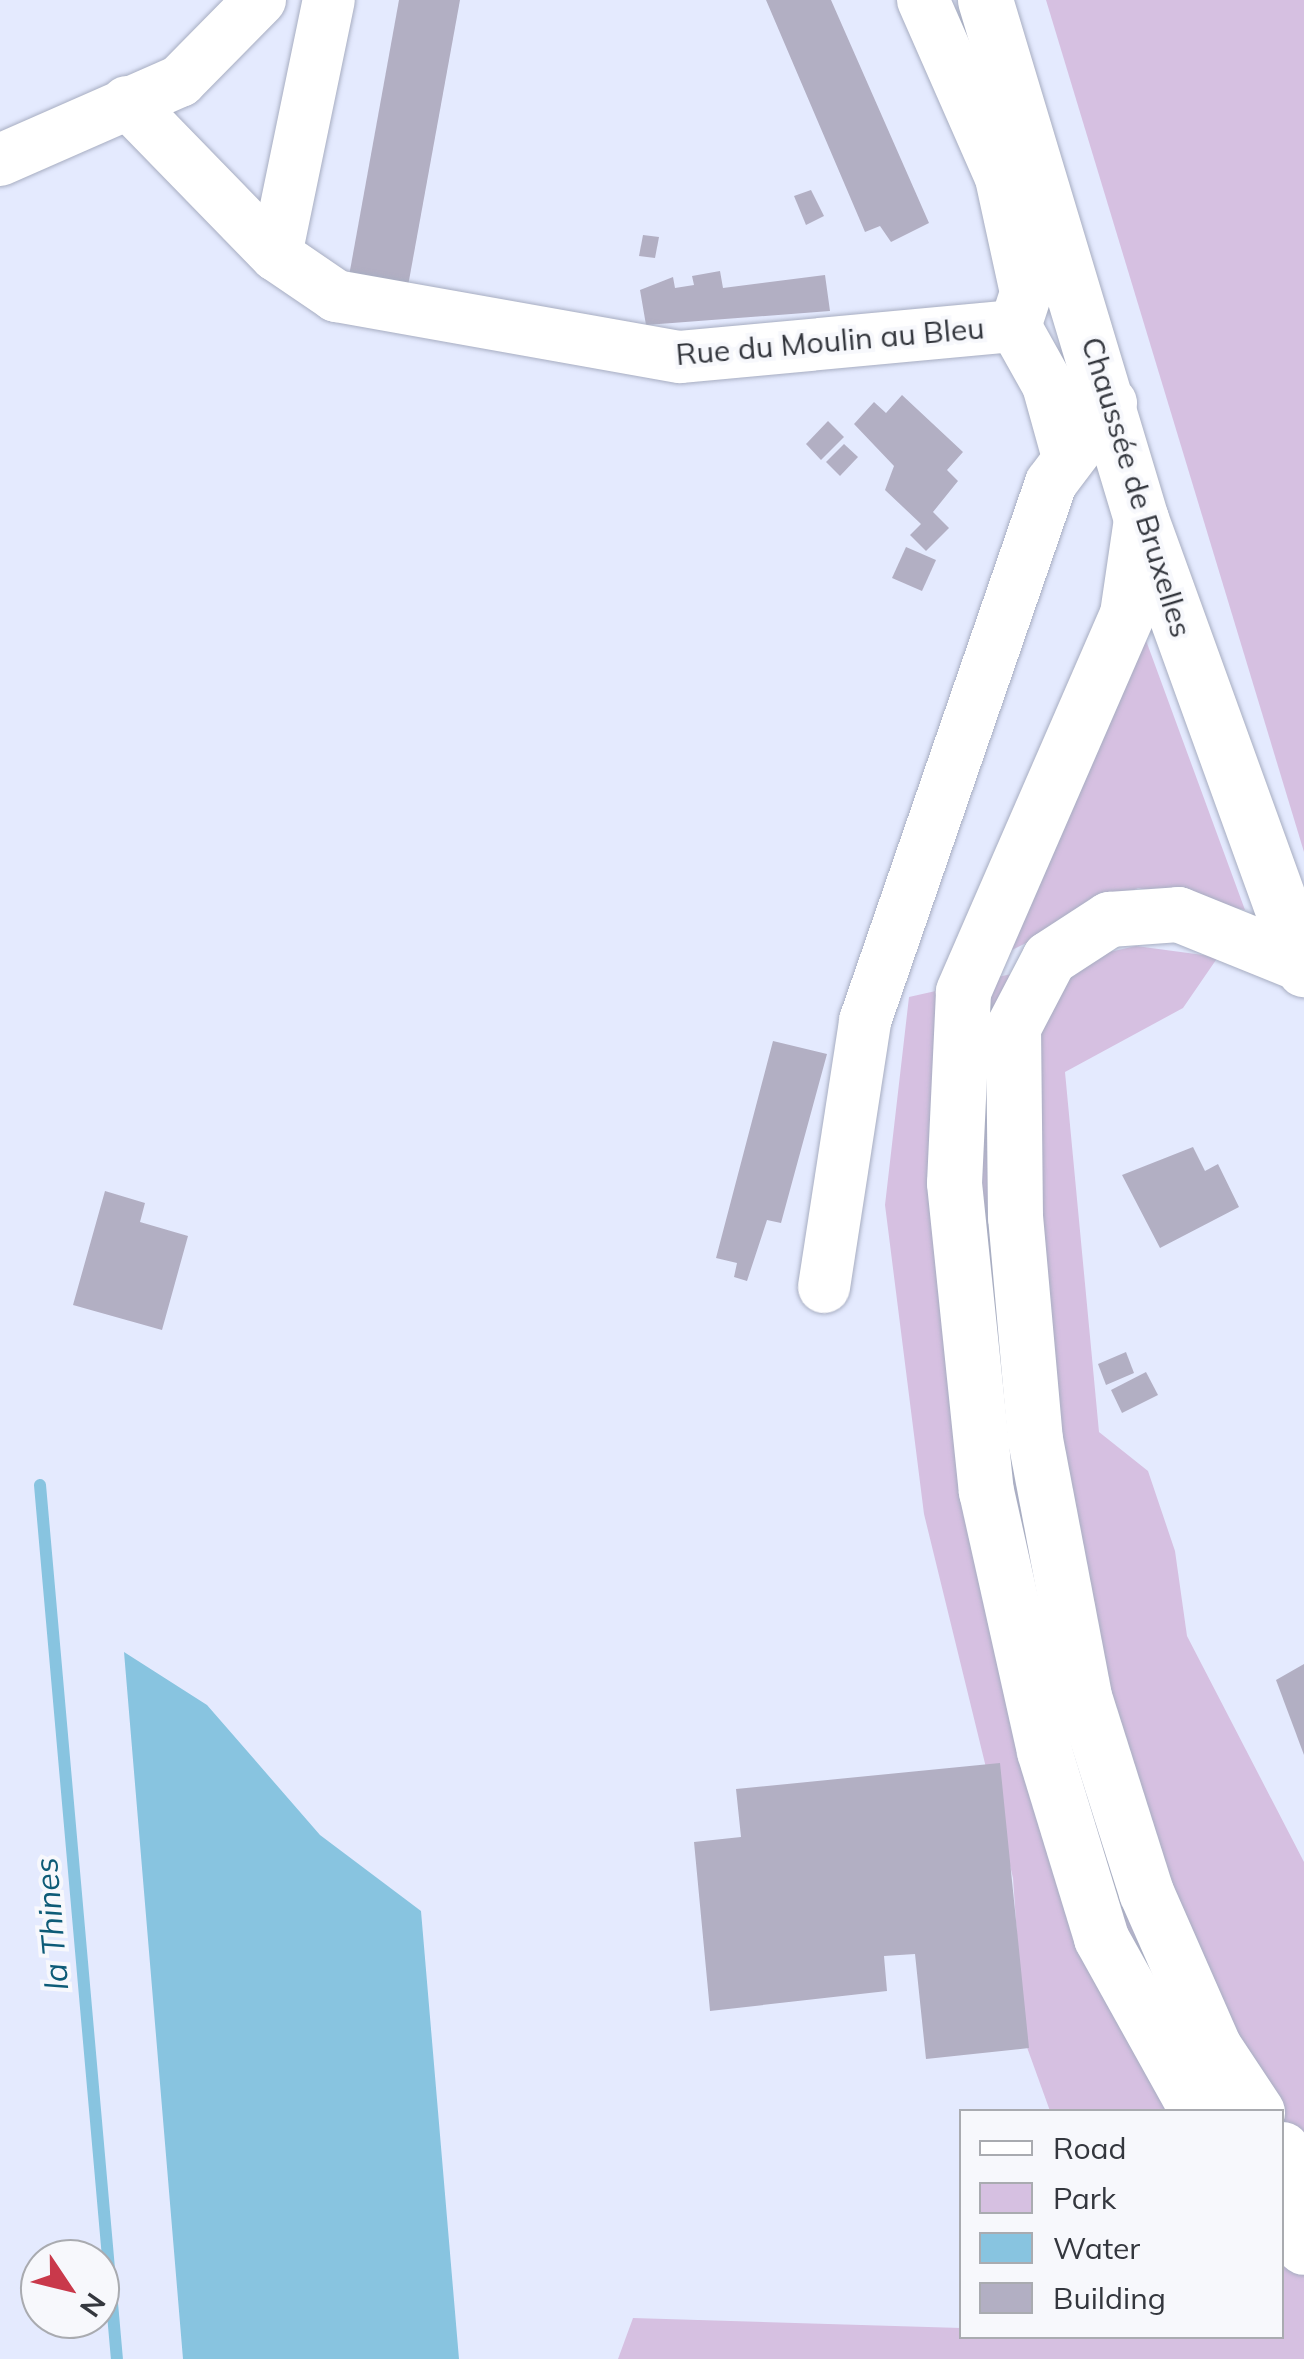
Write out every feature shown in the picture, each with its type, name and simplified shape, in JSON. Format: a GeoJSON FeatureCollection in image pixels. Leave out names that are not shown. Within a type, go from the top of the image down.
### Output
{"type":"FeatureCollection","features":[{"type":"Feature","properties":{"kind":"main road","name":"Chaussée de Bruxelles"},"geometry":{"type":"LineString","coordinates":[[984,0],[1111,403],[1141,518],[1303,966]]}},
{"type":"Feature","properties":{"kind":"main road"},"geometry":{"type":"LineString","coordinates":[[1141,518],[1127,614],[963,992],[954,1183],[986,1491],[1044,1751],[1101,1938],[1196,2109]]}},
{"type":"Feature","properties":{"kind":"main road"},"geometry":{"type":"LineString","coordinates":[[1255,2109],[1214,2047],[1146,1892],[1084,1696],[1035,1440],[1014,1217],[1013,1027],[1049,958],[1109,919],[1178,914],[1303,966]]}},
{"type":"Feature","properties":{"kind":"main road"},"geometry":{"type":"LineString","coordinates":[[1284,2151],[1304,2182]]}},
{"type":"Feature","properties":{"kind":"main road"},"geometry":{"type":"LineString","coordinates":[[1284,2228],[1304,2247]]}},
{"type":"Feature","properties":{"kind":"street"},"geometry":{"type":"LineString","coordinates":[[0,160],[180,82],[260,0]]}},
{"type":"Feature","properties":{"kind":"street"},"geometry":{"type":"LineString","coordinates":[[276,255],[329,0]]}},
{"type":"Feature","properties":{"kind":"street"},"geometry":{"type":"LineString","coordinates":[[923,0],[1000,178],[1026,294],[1015,326]]}},
{"type":"Feature","properties":{"kind":"street","name":"Rue du Moulin au Bleu"},"geometry":{"type":"LineString","coordinates":[[127,102],[276,255],[336,296],[507,334],[680,357],[1015,326],[1048,385],[1068,457]]}},
{"type":"Feature","properties":{"kind":"street"},"geometry":{"type":"LineString","coordinates":[[824,1287],[864,1022],[1068,457],[1111,403]]}},
{"type":"Feature","properties":{"kind":"green space"},"geometry":{"type":"Polygon","coordinates":[[[1046,0],[1304,0],[1304,852],[1046,0]]]}},
{"type":"Feature","properties":{"kind":"green space"},"geometry":{"type":"Polygon","coordinates":[[[1144,635],[1245,910],[1138,888],[1002,955],[1144,635]]]}},
{"type":"Feature","properties":{"kind":"green space"},"geometry":{"type":"Polygon","coordinates":[[[1136,946],[1218,957],[1183,1008],[1065,1072],[1099,1432],[1148,1471],[1175,1551],[1187,1636],[1304,1862],[1304,2359],[618,2359],[633,2318],[959,2328],[959,2339],[1284,2339],[1284,2109],[1049,2109],[1024,2039],[1013,1878],[924,1514],[885,1205],[909,997],[1136,946]]]}},
{"type":"Feature","properties":{"kind":"water"},"geometry":{"type":"Polygon","coordinates":[[[124,1652],[207,1705],[320,1835],[421,1911],[459,2359],[183,2359],[124,1652]]]}},
{"type":"Feature","properties":{"kind":"building"},"geometry":{"type":"Polygon","coordinates":[[[399,0],[460,0],[408,286],[349,276],[399,0]]]}},
{"type":"Feature","properties":{"kind":"building"},"geometry":{"type":"Polygon","coordinates":[[[766,0],[831,0],[929,223],[891,242],[880,226],[865,232],[766,0]]]}},
{"type":"Feature","properties":{"kind":"building"},"geometry":{"type":"Polygon","coordinates":[[[811,190],[824,216],[806,225],[794,196],[811,190]]]}},
{"type":"Feature","properties":{"kind":"building"},"geometry":{"type":"Polygon","coordinates":[[[643,235],[659,237],[655,258],[639,256],[643,235]]]}},
{"type":"Feature","properties":{"kind":"building"},"geometry":{"type":"Polygon","coordinates":[[[720,271],[723,288],[825,275],[830,311],[646,325],[640,290],[673,277],[675,288],[694,285],[692,276],[720,271]]]}},
{"type":"Feature","properties":{"kind":"building"},"geometry":{"type":"Polygon","coordinates":[[[902,395],[963,452],[947,470],[958,481],[933,512],[949,528],[926,551],[910,535],[921,524],[885,490],[894,466],[854,424],[874,402],[886,413],[902,395]]]}},
{"type":"Feature","properties":{"kind":"building"},"geometry":{"type":"Polygon","coordinates":[[[828,421],[844,437],[821,460],[806,444],[828,421]]]}},
{"type":"Feature","properties":{"kind":"building"},"geometry":{"type":"Polygon","coordinates":[[[844,444],[858,457],[840,476],[826,462],[844,444]]]}},
{"type":"Feature","properties":{"kind":"building"},"geometry":{"type":"Polygon","coordinates":[[[906,547],[936,560],[922,591],[892,578],[906,547]]]}},
{"type":"Feature","properties":{"kind":"building"},"geometry":{"type":"Polygon","coordinates":[[[773,1041],[827,1054],[781,1223],[767,1220],[747,1281],[734,1277],[737,1263],[716,1258],[773,1041]]]}},
{"type":"Feature","properties":{"kind":"building"},"geometry":{"type":"Polygon","coordinates":[[[1193,1147],[1205,1171],[1218,1164],[1239,1207],[1160,1248],[1122,1175],[1193,1147]]]}},
{"type":"Feature","properties":{"kind":"building"},"geometry":{"type":"Polygon","coordinates":[[[105,1191],[145,1203],[140,1222],[188,1236],[162,1330],[73,1305],[105,1191]]]}},
{"type":"Feature","properties":{"kind":"building"},"geometry":{"type":"Polygon","coordinates":[[[1126,1352],[1134,1373],[1106,1385],[1098,1364],[1126,1352]]]}},
{"type":"Feature","properties":{"kind":"building"},"geometry":{"type":"Polygon","coordinates":[[[1146,1372],[1158,1395],[1122,1413],[1111,1390],[1146,1372]]]}},
{"type":"Feature","properties":{"kind":"building"},"geometry":{"type":"Polygon","coordinates":[[[1304,1664],[1304,1755],[1276,1680],[1304,1664]]]}},
{"type":"Feature","properties":{"kind":"building"},"geometry":{"type":"Polygon","coordinates":[[[1000,1763],[1029,2048],[926,2059],[915,1954],[884,1956],[887,1991],[710,2011],[694,1842],[741,1837],[736,1789],[1000,1763]]]}},
{"type":"Feature","properties":{"kind":"waterway","name":"la Thines"},"geometry":{"type":"LineString","coordinates":[[40,1485],[117,2359]]}}]}
